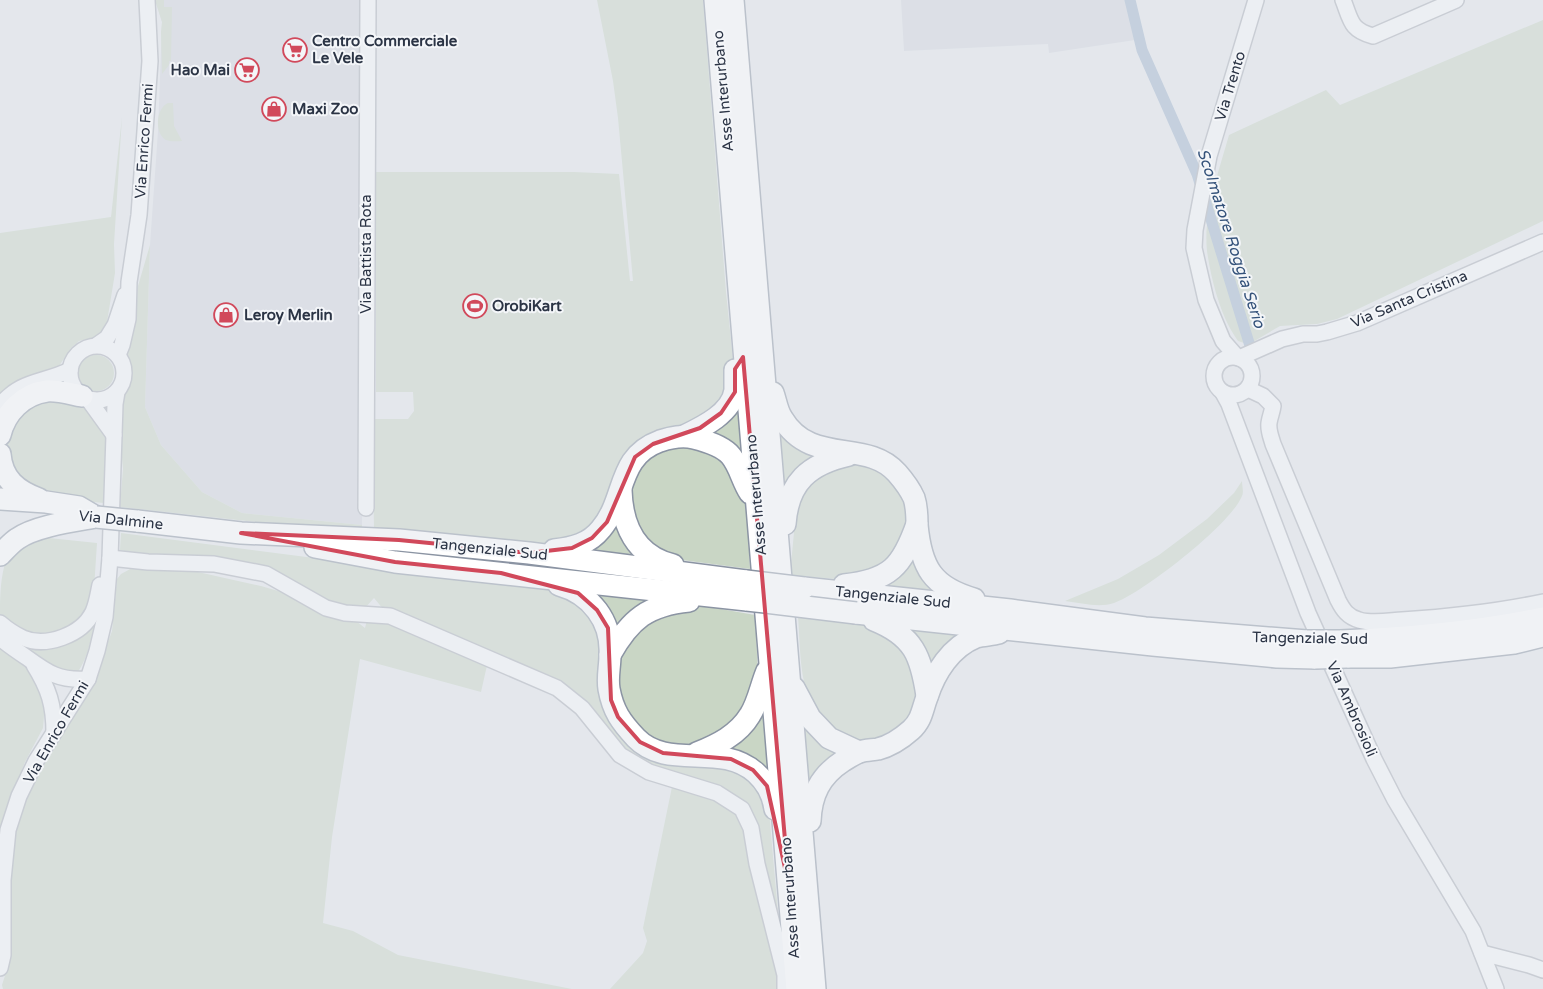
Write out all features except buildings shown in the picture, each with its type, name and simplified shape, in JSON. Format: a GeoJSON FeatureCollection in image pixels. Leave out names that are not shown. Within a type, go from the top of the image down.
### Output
{"type":"FeatureCollection","features":[{"type":"Feature","properties":{"kind":"highway","name":"Asse Interurbano"},"geometry":{"type":"LineString","coordinates":[[715,0],[743,358],[770,664],[798,886],[815,989]]}},
{"type":"Feature","properties":{"kind":"highway","name":"Asse Interurbano"},"geometry":{"type":"LineString","coordinates":[[733,0],[789,679],[798,886],[797,989]]}},
{"type":"Feature","properties":{"kind":"highway"},"geometry":{"type":"LineString","coordinates":[[529,552],[572,548],[592,538],[607,522],[629,465],[635,457],[643,450],[662,440],[684,436],[710,422],[721,413],[729,403],[734,392],[735,369],[743,358]]}},
{"type":"Feature","properties":{"kind":"highway"},"geometry":{"type":"LineString","coordinates":[[763,368],[781,418],[800,439],[823,449],[874,458],[895,471],[907,485],[915,500],[924,563],[938,582],[957,594],[1010,610]]}},
{"type":"Feature","properties":{"kind":"highway"},"geometry":{"type":"LineString","coordinates":[[0,435],[7,416],[17,405],[30,396],[47,392],[66,392],[85,398]]}},
{"type":"Feature","properties":{"kind":"highway"},"geometry":{"type":"LineString","coordinates":[[684,436],[711,443],[730,455],[742,472],[747,488],[756,501]]}},
{"type":"Feature","properties":{"kind":"highway"},"geometry":{"type":"LineString","coordinates":[[781,571],[786,510],[799,480],[813,468],[854,453]]}},
{"type":"Feature","properties":{"kind":"highway"},"geometry":{"type":"LineString","coordinates":[[0,454],[6,474],[14,485],[23,493],[46,502]]}},
{"type":"Feature","properties":{"kind":"highway"},"geometry":{"type":"LineString","coordinates":[[621,486],[622,505],[629,531],[646,552],[667,564],[746,590]]}},
{"type":"Feature","properties":{"kind":"highway"},"geometry":{"type":"LineString","coordinates":[[0,499],[46,502],[79,507],[96,517]]}},
{"type":"Feature","properties":{"kind":"highway","name":"Via Dalmine"},"geometry":{"type":"LineString","coordinates":[[0,507],[242,533]]}},
{"type":"Feature","properties":{"kind":"highway"},"geometry":{"type":"LineString","coordinates":[[0,555],[17,538],[49,526],[96,517]]}},
{"type":"Feature","properties":{"kind":"highway"},"geometry":{"type":"LineString","coordinates":[[804,588],[876,579],[889,573],[900,562],[910,546],[917,524]]}},
{"type":"Feature","properties":{"kind":"highway","name":"Tangenziale Sud"},"geometry":{"type":"LineString","coordinates":[[242,533],[398,540],[529,552],[746,590],[856,613],[1277,657],[1311,650]]}},
{"type":"Feature","properties":{"kind":"highway","name":"Tangenziale Sud"},"geometry":{"type":"LineString","coordinates":[[242,533],[388,560],[501,573],[746,590],[804,588],[1010,610],[1311,650],[1344,649],[1388,639],[1451,634],[1543,618]]}},
{"type":"Feature","properties":{"kind":"highway"},"geometry":{"type":"LineString","coordinates":[[501,573],[570,588],[597,610],[608,628],[610,655],[608,666],[609,688],[618,717],[640,742],[663,753],[731,759],[743,763],[762,778],[771,793],[798,886]]}},
{"type":"Feature","properties":{"kind":"highway"},"geometry":{"type":"LineString","coordinates":[[610,655],[624,632],[650,610],[677,602],[746,590]]}},
{"type":"Feature","properties":{"kind":"highway"},"geometry":{"type":"LineString","coordinates":[[856,613],[886,625],[904,637],[912,647],[922,668],[927,696]]}},
{"type":"Feature","properties":{"kind":"highway"},"geometry":{"type":"LineString","coordinates":[[798,886],[810,811],[816,789],[821,780],[833,768],[859,752],[879,749],[897,741],[912,729],[923,713],[927,696],[942,664],[957,648],[977,637],[1019,630]]}},
{"type":"Feature","properties":{"kind":"highway","name":"Tangenziale Sud"},"geometry":{"type":"LineString","coordinates":[[1344,649],[1390,657],[1514,643],[1543,636]]}},
{"type":"Feature","properties":{"kind":"highway"},"geometry":{"type":"LineString","coordinates":[[691,756],[718,744],[744,724],[752,714],[770,664]]}},
{"type":"Feature","properties":{"kind":"highway"},"geometry":{"type":"LineString","coordinates":[[789,679],[810,718],[829,738],[859,752]]}},
{"type":"Feature","properties":{"kind":"street","name":"Via Enrico Fermi"},"geometry":{"type":"LineString","coordinates":[[0,968],[4,955],[3,880],[8,830],[19,796],[36,761],[88,679],[98,651],[105,617],[110,558],[115,404],[117,392],[122,385],[124,370],[118,355],[128,319],[129,282],[139,214],[150,61],[147,0]]}},
{"type":"Feature","properties":{"kind":"street","name":"Via Battista Rota"},"geometry":{"type":"LineString","coordinates":[[366,508],[368,0]]}},
{"type":"Feature","properties":{"kind":"street","name":"Via Trento"},"geometry":{"type":"LineString","coordinates":[[1238,358],[1223,341],[1213,319],[1206,300],[1194,248],[1200,200],[1209,156],[1256,0]]}},
{"type":"Feature","properties":{"kind":"street"},"geometry":{"type":"LineString","coordinates":[[1343,0],[1354,28],[1373,36],[1456,0]]}},
{"type":"Feature","properties":{"kind":"street","name":"Via Santa Cristina"},"geometry":{"type":"LineString","coordinates":[[1238,358],[1291,336],[1317,334],[1357,322],[1543,242]]}},
{"type":"Feature","properties":{"kind":"street","name":"Via Enrico Fermi"},"geometry":{"type":"LineString","coordinates":[[70,370],[72,362],[82,350],[97,346],[107,338],[114,325],[129,282]]}},
{"type":"Feature","properties":{"kind":"street","name":"Via Trento"},"geometry":{"type":"LineString","coordinates":[[1213,319],[1218,364]]}},
{"type":"Feature","properties":{"kind":"street"},"geometry":{"type":"LineString","coordinates":[[1236,426],[1249,382],[1272,343]]}},
{"type":"Feature","properties":{"kind":"street"},"geometry":{"type":"LineString","coordinates":[[97,346],[104,346],[118,355]]}},
{"type":"Feature","properties":{"kind":"street"},"geometry":{"type":"LineString","coordinates":[[1249,382],[1233,396],[1223,393],[1214,380],[1215,369],[1226,358],[1238,358],[1248,364],[1249,382],[1273,406],[1269,423],[1269,432],[1273,444],[1343,611],[1358,620],[1366,622],[1464,615],[1512,609],[1543,602]]}},
{"type":"Feature","properties":{"kind":"street"},"geometry":{"type":"LineString","coordinates":[[0,406],[16,389],[31,382],[59,375],[70,370],[72,385],[85,398],[114,435]]}},
{"type":"Feature","properties":{"kind":"street"},"geometry":{"type":"LineString","coordinates":[[85,398],[104,400],[117,392]]}},
{"type":"Feature","properties":{"kind":"street","name":"Via Ambrosioli"},"geometry":{"type":"LineString","coordinates":[[1223,393],[1308,614],[1374,759],[1395,800],[1473,931],[1496,989]]}},
{"type":"Feature","properties":{"kind":"street"},"geometry":{"type":"LineString","coordinates":[[0,623],[24,639],[38,641],[64,637],[73,633],[83,626],[93,613],[101,579],[110,558],[148,562],[214,564],[266,574],[326,608],[345,613],[390,616],[557,688],[582,708],[620,755],[649,772],[717,793],[742,809],[751,828],[756,864],[785,976],[785,989]]}},
{"type":"Feature","properties":{"kind":"street"},"geometry":{"type":"LineString","coordinates":[[0,638],[45,672],[77,680],[88,679]]}},
{"type":"Feature","properties":{"kind":"street"},"geometry":{"type":"LineString","coordinates":[[32,662],[44,680],[50,696],[54,718],[54,733]]}},
{"type":"Feature","properties":{"kind":"street"},"geometry":{"type":"LineString","coordinates":[[1482,953],[1543,970]]}},
{"type":"Feature","properties":{"kind":"highlighted area"},"geometry":{"type":"Polygon","coordinates":[[[743,357],[789,886],[767,786],[753,770],[731,759],[663,753],[640,742],[618,717],[611,700],[608,628],[597,610],[578,593],[501,573],[395,562],[241,533],[399,540],[529,553],[572,548],[592,538],[607,522],[635,457],[653,444],[700,428],[721,413],[735,392],[735,369],[743,357]]]}},
{"type":"Feature","properties":{"kind":"shaded area"},"geometry":{"type":"Polygon","coordinates":[[[155,0],[364,0],[362,525],[242,513],[202,492],[161,445],[145,407],[150,245],[158,131],[162,22],[155,0]]]}},
{"type":"Feature","properties":{"kind":"shaded area"},"geometry":{"type":"Polygon","coordinates":[[[901,0],[1126,0],[1135,40],[1049,53],[1048,44],[904,51],[901,0]]]}},
{"type":"Feature","properties":{"kind":"green space"},"geometry":{"type":"Polygon","coordinates":[[[155,0],[164,0],[164,7],[172,7],[171,61],[169,61],[169,65],[162,74],[162,22],[155,0]]]}},
{"type":"Feature","properties":{"kind":"green space"},"geometry":{"type":"Polygon","coordinates":[[[597,0],[703,0],[733,360],[726,393],[705,419],[670,430],[589,534],[554,545],[374,529],[372,419],[408,419],[414,411],[413,392],[376,392],[376,172],[574,172],[619,174],[630,281],[633,281],[618,118],[613,81],[597,0]]]}},
{"type":"Feature","properties":{"kind":"green space"},"geometry":{"type":"Polygon","coordinates":[[[1543,20],[1543,221],[1337,319],[1317,324],[1280,326],[1251,343],[1247,344],[1238,341],[1228,324],[1216,293],[1206,237],[1210,208],[1229,135],[1326,90],[1340,105],[1543,20]]]}},
{"type":"Feature","properties":{"kind":"green space"},"geometry":{"type":"Polygon","coordinates":[[[168,103],[173,103],[174,126],[182,141],[166,140],[162,137],[158,127],[161,110],[168,103]]]}},
{"type":"Feature","properties":{"kind":"green space"},"geometry":{"type":"Polygon","coordinates":[[[122,117],[114,244],[115,273],[106,328],[98,337],[79,341],[71,348],[57,369],[0,398],[0,233],[111,217],[122,117]]]}},
{"type":"Feature","properties":{"kind":"green space"},"geometry":{"type":"Polygon","coordinates":[[[150,245],[145,407],[161,445],[202,492],[242,513],[362,525],[362,529],[275,524],[120,507],[123,469],[117,402],[127,384],[129,369],[124,355],[138,286],[150,245]]]}},
{"type":"Feature","properties":{"kind":"green space"},"geometry":{"type":"Polygon","coordinates":[[[96,355],[103,356],[109,360],[113,366],[113,380],[109,386],[103,390],[96,391],[89,390],[83,386],[79,380],[78,373],[79,366],[83,360],[89,356],[96,355]]]}},
{"type":"Feature","properties":{"kind":"green space"},"geometry":{"type":"Polygon","coordinates":[[[45,396],[86,407],[96,415],[103,426],[108,451],[104,503],[40,497],[29,494],[2,455],[7,423],[45,396]]]}},
{"type":"Feature","properties":{"kind":"green space"},"geometry":{"type":"Polygon","coordinates":[[[738,396],[744,459],[716,439],[711,429],[738,396]]]}},
{"type":"Feature","properties":{"kind":"green space"},"geometry":{"type":"Polygon","coordinates":[[[774,415],[821,453],[782,506],[774,415]]]}},
{"type":"Feature","properties":{"kind":"green space"},"geometry":{"type":"Polygon","coordinates":[[[666,444],[716,452],[746,499],[750,569],[682,560],[666,556],[641,540],[627,500],[639,463],[666,444]]]}},
{"type":"Feature","properties":{"kind":"green space"},"geometry":{"type":"Polygon","coordinates":[[[845,464],[871,468],[883,473],[896,485],[911,514],[891,561],[848,580],[790,575],[796,511],[800,497],[818,475],[845,464]]]}},
{"type":"Feature","properties":{"kind":"green space"},"geometry":{"type":"Polygon","coordinates":[[[1242,481],[1242,496],[1235,508],[1204,540],[1145,586],[1114,603],[1090,605],[1065,601],[1118,579],[1159,555],[1207,519],[1234,493],[1242,481]]]}},
{"type":"Feature","properties":{"kind":"green space"},"geometry":{"type":"Polygon","coordinates":[[[613,518],[645,560],[584,549],[613,518]]]}},
{"type":"Feature","properties":{"kind":"green space"},"geometry":{"type":"Polygon","coordinates":[[[121,533],[547,588],[566,593],[596,622],[600,645],[599,691],[606,715],[614,728],[716,762],[753,780],[769,811],[780,935],[748,815],[650,770],[622,752],[584,705],[384,610],[374,598],[365,608],[359,610],[323,599],[293,580],[267,569],[150,557],[120,550],[121,533]]]}},
{"type":"Feature","properties":{"kind":"green space"},"geometry":{"type":"Polygon","coordinates":[[[32,537],[97,543],[94,589],[90,603],[80,620],[63,632],[29,635],[0,617],[1,585],[6,561],[14,549],[32,537]]]}},
{"type":"Feature","properties":{"kind":"green space"},"geometry":{"type":"Polygon","coordinates":[[[916,542],[942,593],[873,588],[916,542]]]}},
{"type":"Feature","properties":{"kind":"green space"},"geometry":{"type":"Polygon","coordinates":[[[134,567],[189,570],[261,586],[285,593],[330,615],[356,621],[365,628],[368,616],[388,619],[488,661],[481,692],[360,659],[332,837],[323,923],[353,931],[398,955],[572,989],[3,989],[2,985],[9,963],[10,853],[13,834],[33,777],[102,658],[112,631],[117,579],[121,574],[134,567]]]}},
{"type":"Feature","properties":{"kind":"green space"},"geometry":{"type":"Polygon","coordinates":[[[584,591],[660,598],[620,629],[584,591]]]}},
{"type":"Feature","properties":{"kind":"green space"},"geometry":{"type":"Polygon","coordinates":[[[698,605],[755,615],[758,673],[746,712],[696,746],[677,746],[659,741],[643,732],[623,708],[615,671],[629,635],[672,609],[698,605]]]}},
{"type":"Feature","properties":{"kind":"green space"},"geometry":{"type":"Polygon","coordinates":[[[97,612],[88,652],[77,673],[58,670],[17,646],[33,645],[97,612]]]}},
{"type":"Feature","properties":{"kind":"green space"},"geometry":{"type":"Polygon","coordinates":[[[798,617],[880,627],[905,643],[919,685],[913,709],[906,719],[897,727],[869,743],[841,733],[826,724],[810,702],[806,688],[801,660],[798,617]]]}},
{"type":"Feature","properties":{"kind":"green space"},"geometry":{"type":"Polygon","coordinates":[[[897,623],[973,632],[932,675],[897,623]]]}},
{"type":"Feature","properties":{"kind":"green space"},"geometry":{"type":"Polygon","coordinates":[[[0,645],[30,666],[44,700],[44,716],[43,728],[25,762],[9,802],[0,835],[0,645]]]}},
{"type":"Feature","properties":{"kind":"green space"},"geometry":{"type":"Polygon","coordinates":[[[766,694],[773,790],[726,747],[766,694]]]}},
{"type":"Feature","properties":{"kind":"green space"},"geometry":{"type":"Polygon","coordinates":[[[801,709],[848,752],[809,801],[801,709]]]}},
{"type":"Feature","properties":{"kind":"green space"},"geometry":{"type":"Polygon","coordinates":[[[673,782],[741,810],[781,989],[610,989],[643,953],[647,941],[643,928],[673,782]]]}},
{"type":"Feature","properties":{"kind":"waterway","name":"Scolmatore Roggia Serio"},"geometry":{"type":"LineString","coordinates":[[1130,0],[1142,50],[1197,174],[1250,346]]}},
{"type":"Feature","properties":{"kind":"place","name":"Centro Commerciale Le Vele"},"geometry":{"type":"Point","coordinates":[295,50]}},
{"type":"Feature","properties":{"kind":"place","name":"Hao Mai"},"geometry":{"type":"Point","coordinates":[247,70]}},
{"type":"Feature","properties":{"kind":"place","name":"Maxi Zoo"},"geometry":{"type":"Point","coordinates":[274,109]}},
{"type":"Feature","properties":{"kind":"place","name":"OrobiKart"},"geometry":{"type":"Point","coordinates":[475,306]}},
{"type":"Feature","properties":{"kind":"place","name":"Leroy Merlin"},"geometry":{"type":"Point","coordinates":[226,315]}}]}
